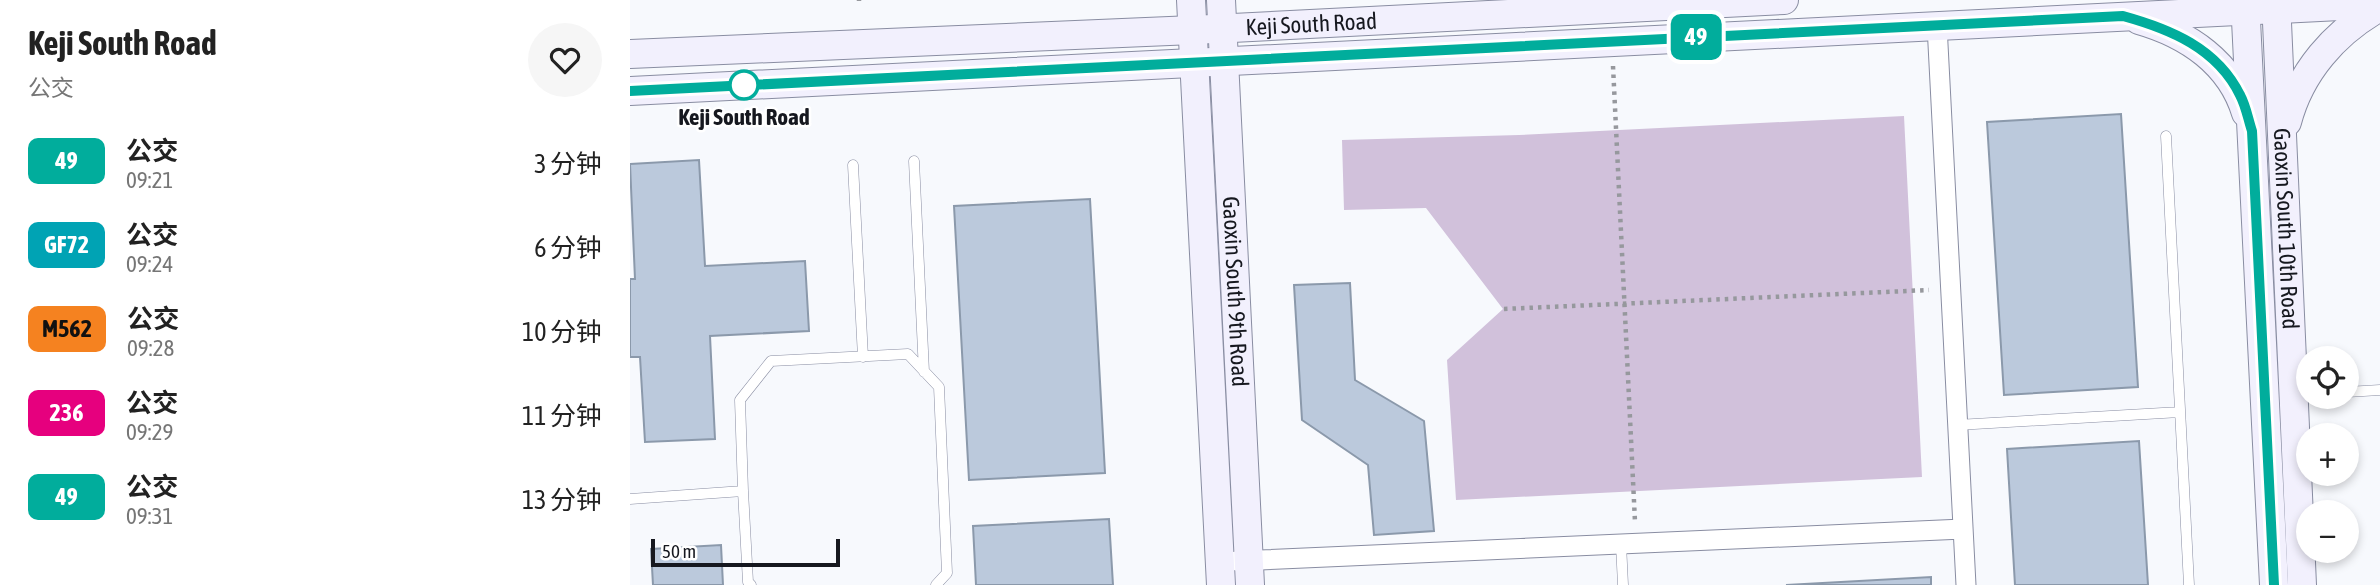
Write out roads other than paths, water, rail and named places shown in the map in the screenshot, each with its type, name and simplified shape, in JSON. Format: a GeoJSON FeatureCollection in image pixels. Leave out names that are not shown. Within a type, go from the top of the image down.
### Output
{"type":"FeatureCollection","features":[{"type":"Feature","properties":{"kind":"main road","name":"Gaoxin South 9th Road"},"geometry":{"type":"LineString","coordinates":[[1191,0],[1220,573]]}},
{"type":"Feature","properties":{"kind":"main road","name":"Gaoxin South 9th Road"},"geometry":{"type":"LineString","coordinates":[[1221,0],[1250,573]]}},
{"type":"Feature","properties":{"kind":"main road","name":"Keji South Road"},"geometry":{"type":"LineString","coordinates":[[630,54],[1193,30],[1784,0]]}},
{"type":"Feature","properties":{"kind":"main road","name":"Gaoxin South 10th Road"},"geometry":{"type":"LineString","coordinates":[[2276,4],[2298,346]]}},
{"type":"Feature","properties":{"kind":"main road","name":"Keji South Road"},"geometry":{"type":"LineString","coordinates":[[630,91],[2123,16],[2246,5],[2380,5]]}},
{"type":"Feature","properties":{"kind":"main road","name":"Gaoxin South 10th Road"},"geometry":{"type":"LineString","coordinates":[[2246,5],[2274,585]]}},
{"type":"Feature","properties":{"kind":"main road"},"geometry":{"type":"LineString","coordinates":[[2283,135],[2293,99],[2328,47],[2347,28],[2380,5]]}},
{"type":"Feature","properties":{"kind":"main road"},"geometry":{"type":"LineString","coordinates":[[2123,16],[2162,27],[2208,53],[2241,95],[2252,131]]}},
{"type":"Feature","properties":{"kind":"main road","name":"Gaoxin South 10th Road"},"geometry":{"type":"LineString","coordinates":[[2301,409],[2302,585]]}},
{"type":"Feature","properties":{"kind":"street"},"geometry":{"type":"LineString","coordinates":[[1937,25],[1966,585]]}},
{"type":"Feature","properties":{"kind":"street"},"geometry":{"type":"LineString","coordinates":[[1220,573],[1250,573],[1628,544],[1963,529]]}},
{"type":"Feature","properties":{"kind":"lane"},"geometry":{"type":"LineString","coordinates":[[2166,135],[2189,585]]}},
{"type":"Feature","properties":{"kind":"lane"},"geometry":{"type":"LineString","coordinates":[[914,161],[925,372]]}},
{"type":"Feature","properties":{"kind":"lane"},"geometry":{"type":"LineString","coordinates":[[853,165],[863,357]]}},
{"type":"Feature","properties":{"kind":"lane"},"geometry":{"type":"LineString","coordinates":[[751,585],[748,582],[740,400],[771,361],[908,354],[939,387],[947,573],[936,585]]}},
{"type":"Feature","properties":{"kind":"lane"},"geometry":{"type":"LineString","coordinates":[[2359,391],[2380,390]]}},
{"type":"Feature","properties":{"kind":"lane"},"geometry":{"type":"LineString","coordinates":[[1957,425],[2180,412]]}},
{"type":"Feature","properties":{"kind":"lane"},"geometry":{"type":"LineString","coordinates":[[630,499],[743,491]]}},
{"type":"Feature","properties":{"kind":"lane"},"geometry":{"type":"LineString","coordinates":[[1623,585],[1628,544]]}},
{"type":"Feature","properties":{"kind":"place","name":"Keji South Road"},"geometry":{"type":"Point","coordinates":[744,85]}}]}
